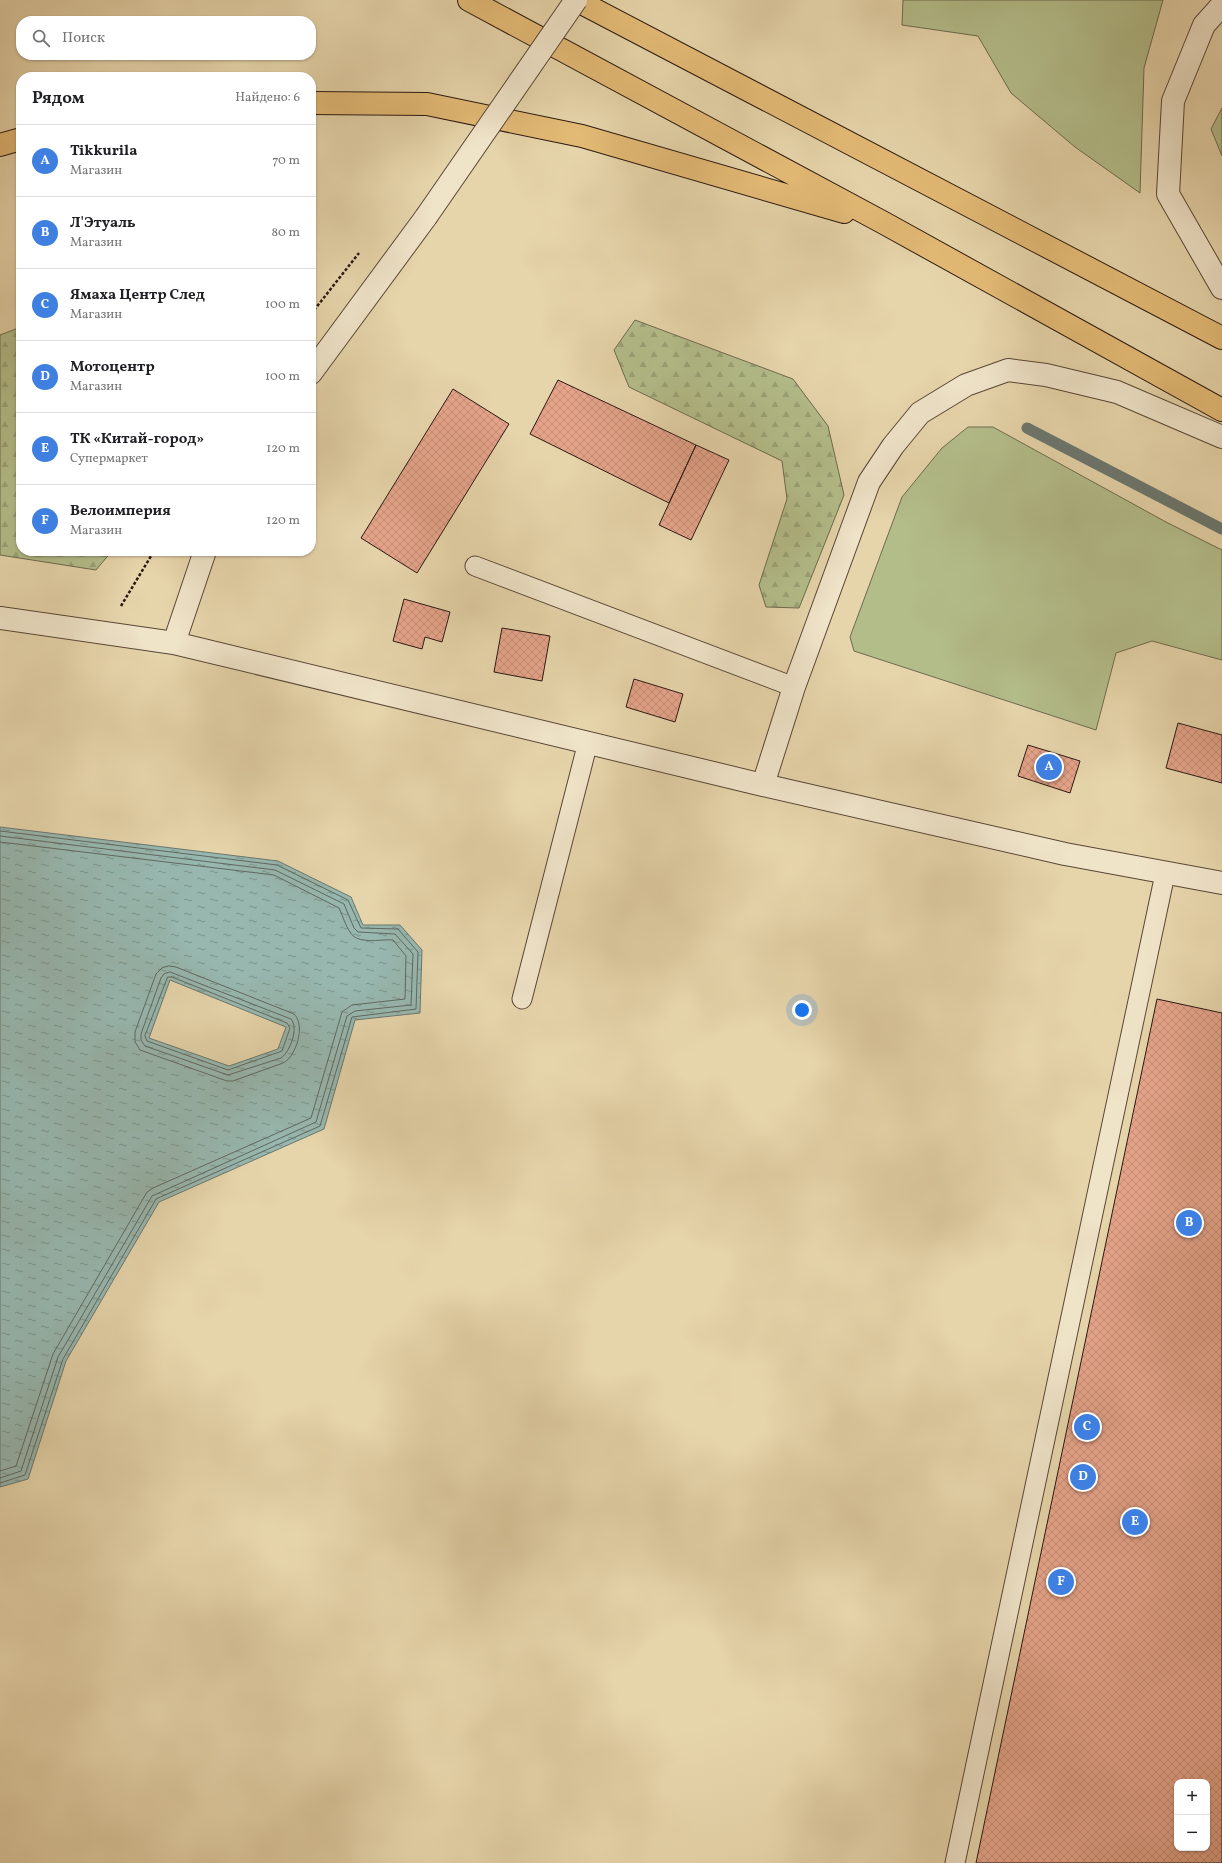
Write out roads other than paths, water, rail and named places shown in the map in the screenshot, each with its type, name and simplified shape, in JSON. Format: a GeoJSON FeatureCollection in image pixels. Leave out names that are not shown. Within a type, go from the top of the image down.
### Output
{"type":"FeatureCollection","features":[{"type":"Feature","properties":{"kind":"main road"},"geometry":{"type":"LineString","coordinates":[[469,0],[884,223],[1222,410]]}},
{"type":"Feature","properties":{"kind":"main road"},"geometry":{"type":"LineString","coordinates":[[576,0],[1222,338]]}},
{"type":"Feature","properties":{"kind":"main road"},"geometry":{"type":"LineString","coordinates":[[595,0],[627,27]]}},
{"type":"Feature","properties":{"kind":"main road"},"geometry":{"type":"LineString","coordinates":[[316,103],[427,104],[582,136],[884,223]]}},
{"type":"Feature","properties":{"kind":"main road"},"geometry":{"type":"LineString","coordinates":[[0,145],[16,140]]}},
{"type":"Feature","properties":{"kind":"street"},"geometry":{"type":"LineString","coordinates":[[316,366],[426,217],[576,0]]}},
{"type":"Feature","properties":{"kind":"street"},"geometry":{"type":"LineString","coordinates":[[1222,6],[1204,25],[1173,101],[1168,194],[1222,288]]}},
{"type":"Feature","properties":{"kind":"street"},"geometry":{"type":"LineString","coordinates":[[763,785],[794,687],[869,482],[893,446],[920,413],[966,384],[1008,370],[1046,375],[1117,392],[1222,437]]}},
{"type":"Feature","properties":{"kind":"street"},"geometry":{"type":"LineString","coordinates":[[174,643],[203,556]]}},
{"type":"Feature","properties":{"kind":"street"},"geometry":{"type":"LineString","coordinates":[[0,618],[174,643],[763,785],[1065,854],[1165,874],[1222,883]]}},
{"type":"Feature","properties":{"kind":"lane"},"geometry":{"type":"LineString","coordinates":[[475,566],[794,687]]}},
{"type":"Feature","properties":{"kind":"lane"},"geometry":{"type":"LineString","coordinates":[[522,999],[588,742]]}},
{"type":"Feature","properties":{"kind":"lane"},"geometry":{"type":"LineString","coordinates":[[955,1863],[1165,874]]}},
{"type":"Feature","properties":{"kind":"water"},"geometry":{"type":"Polygon","coordinates":[[[0,827],[278,861],[351,897],[363,925],[400,925],[422,950],[420,1013],[355,1020],[324,1129],[159,1202],[66,1361],[28,1479],[0,1487],[0,827]],[[170,980],[149,1038],[229,1066],[278,1049],[286,1027],[170,980]]]}},
{"type":"Feature","properties":{"kind":"waterway"},"geometry":{"type":"LineString","coordinates":[[1027,428],[1222,529]]}},
{"type":"Feature","properties":{"kind":"place","name":"Tikkurila"},"geometry":{"type":"Point","coordinates":[1049,767]}},
{"type":"Feature","properties":{"kind":"place","name":"Л'Этуаль"},"geometry":{"type":"Point","coordinates":[1189,1223]}},
{"type":"Feature","properties":{"kind":"place","name":"Ямаха Центр След"},"geometry":{"type":"Point","coordinates":[1087,1427]}},
{"type":"Feature","properties":{"kind":"place","name":"Мотоцентр"},"geometry":{"type":"Point","coordinates":[1083,1477]}},
{"type":"Feature","properties":{"kind":"place","name":"ТК «Китай-город»"},"geometry":{"type":"Point","coordinates":[1135,1522]}},
{"type":"Feature","properties":{"kind":"place","name":"Велоимперия"},"geometry":{"type":"Point","coordinates":[1061,1582]}}]}
